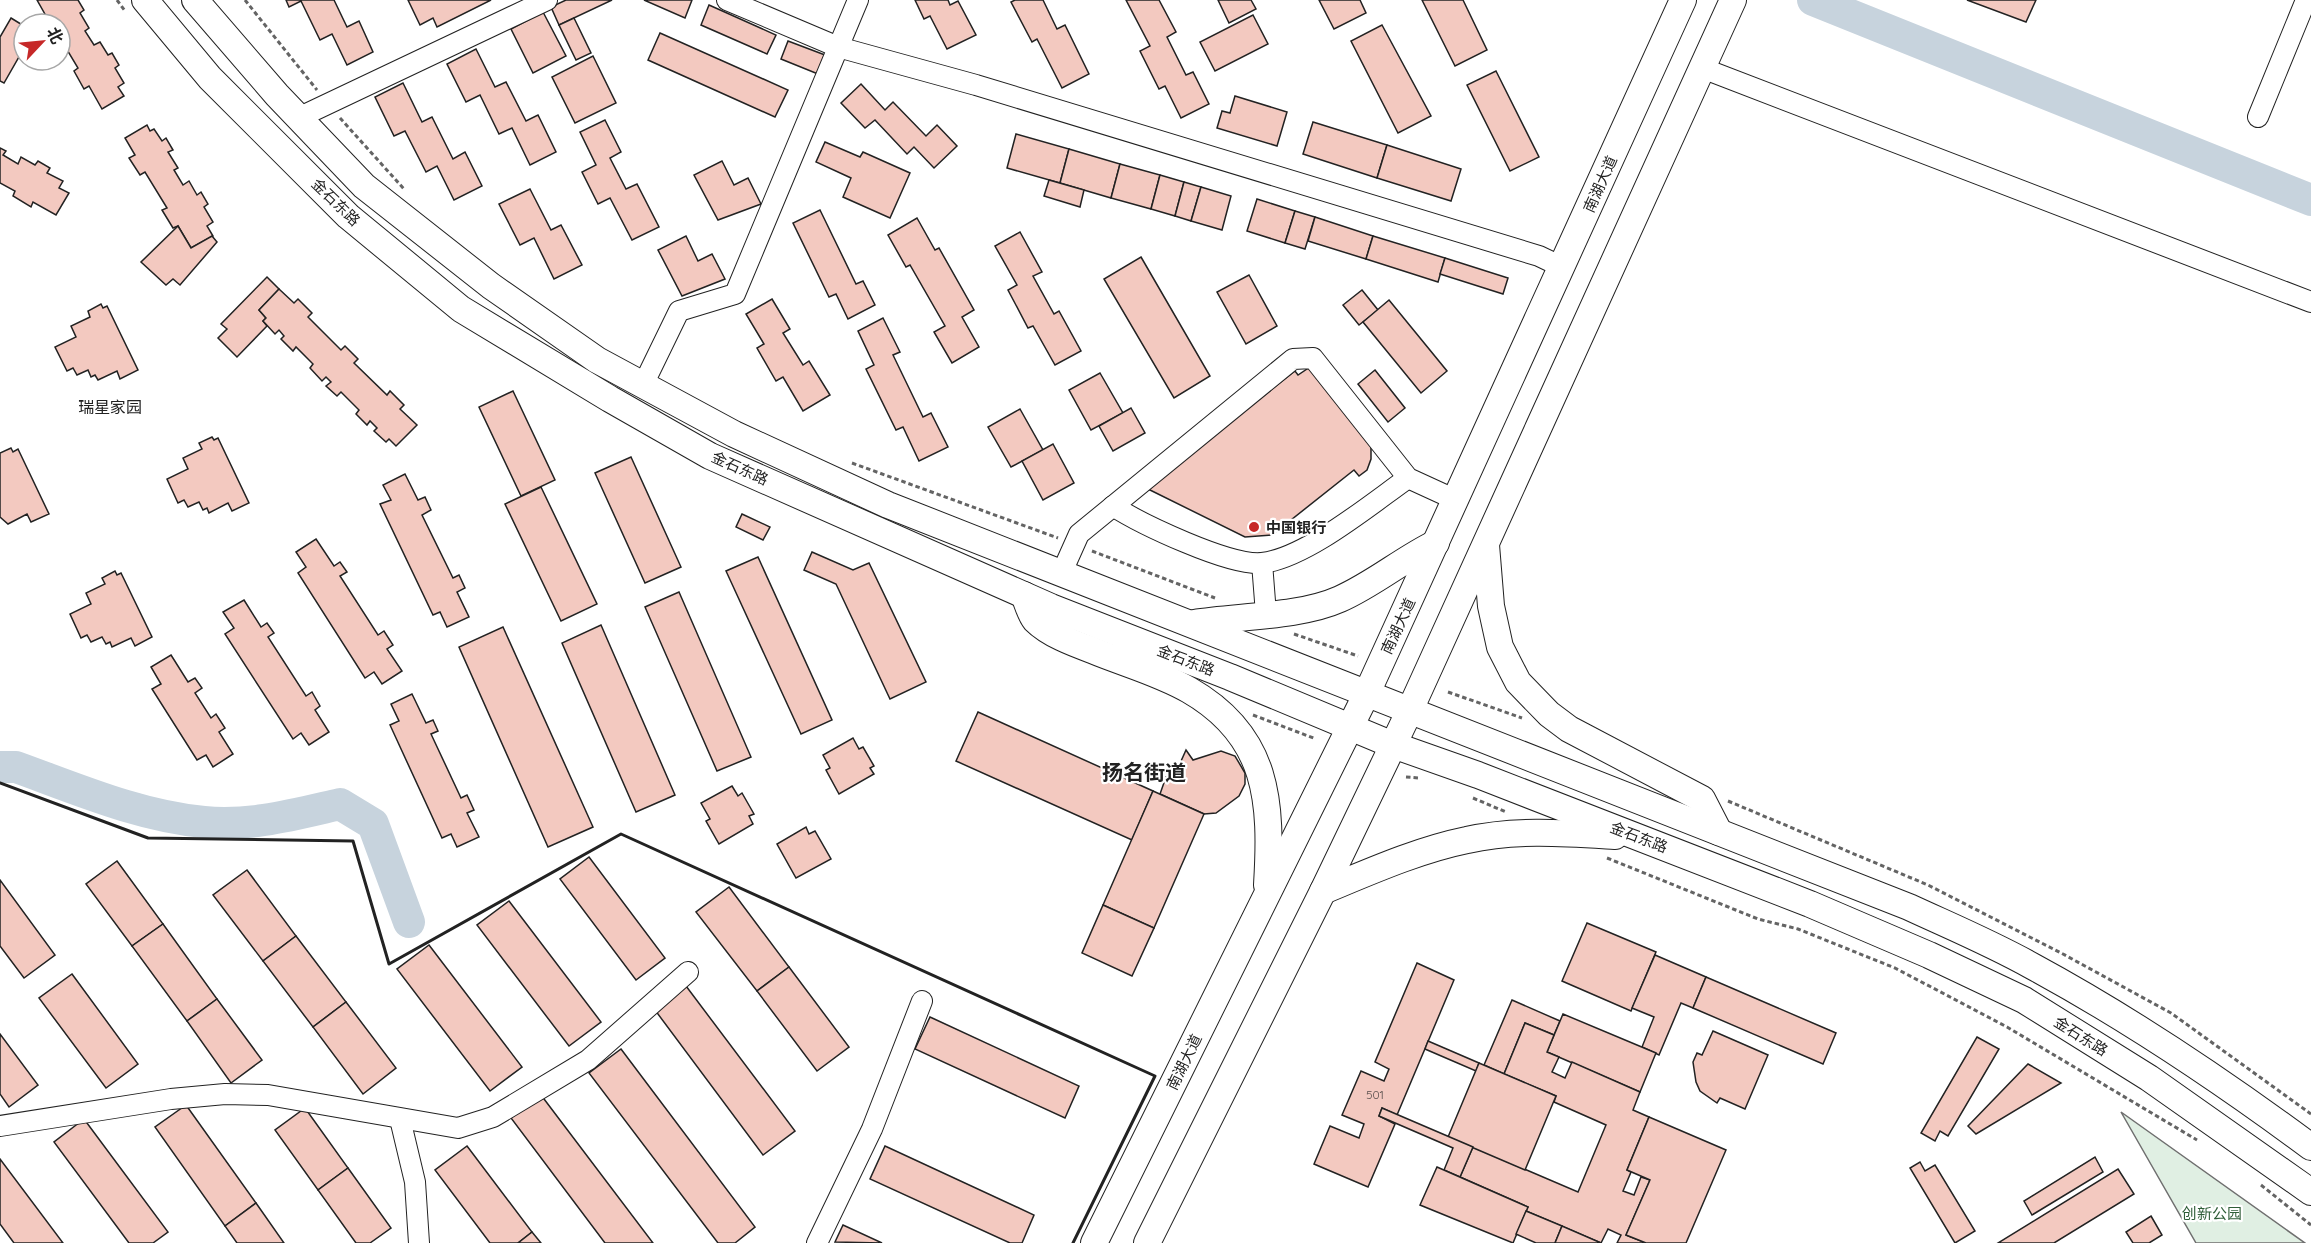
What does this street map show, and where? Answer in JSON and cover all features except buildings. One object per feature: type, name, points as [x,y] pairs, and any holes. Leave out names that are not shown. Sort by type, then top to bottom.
[{"type":"main road","name":"金石东路","points":[[145,0],[210,78],[348,216],[461,309],[610,399],[711,456],[1024,595],[1393,746],[1478,775],[1639,837],[1810,904],[1929,955],[2024,1000],[2149,1078],[2311,1192]]},
{"type":"main road","name":"金石东路","points":[[195,0],[221,33],[298,118],[364,186],[491,286],[597,360],[643,385],[734,434],[888,505],[1909,907],[2031,965],[2157,1039],[2252,1103],[2311,1147]]},
{"type":"main road","name":"南湖大道","points":[[1094,1243],[1367,693],[1683,0]]},
{"type":"main road","points":[[1147,1243],[1323,891],[1410,710],[1733,0]]},
{"type":"main road","points":[[1192,623],[1306,610],[1341,599],[1409,556],[1436,543]]},
{"type":"main road","points":[[1486,544],[1491,606],[1500,647],[1518,682],[1549,714],[1569,729],[1702,799],[1719,832]]},
{"type":"main road","points":[[1024,595],[1034,619],[1067,640],[1188,689],[1222,711],[1250,745],[1264,788],[1268,821],[1270,853],[1267,896]]},
{"type":"main road","points":[[1323,891],[1415,856],[1467,840],[1538,833],[1639,837]]},
{"type":"street","points":[[298,118],[548,0]]},
{"type":"street","points":[[727,0],[838,47],[976,85],[1470,235],[1539,256],[1562,267]]},
{"type":"street","points":[[643,385],[679,311],[735,294],[858,0]]},
{"type":"street","points":[[2258,117],[2306,0]]},
{"type":"street","points":[[1702,68],[2311,302]]},
{"type":"street","points":[[1062,572],[1079,534],[1293,359],[1313,358],[1408,478],[1456,500]]},
{"type":"street","points":[[1113,506],[1135,520],[1231,558],[1262,563],[1288,554],[1327,535],[1408,478]]},
{"type":"street","points":[[1259,615],[1262,563]]},
{"type":"street","points":[[0,1126],[171,1099],[225,1094],[268,1095],[458,1128],[494,1117],[588,1060],[688,972]]},
{"type":"street","points":[[817,1243],[872,1129],[922,1001]]},
{"type":"street","points":[[400,1119],[415,1182],[419,1243]]},
{"type":"path","points":[[245,0],[328,104],[407,191]]},
{"type":"path","points":[[850,462],[1075,544],[1259,615]]},
{"type":"path","points":[[1290,632],[1358,656]]},
{"type":"path","points":[[1406,777],[1427,779]]},
{"type":"path","points":[[1470,797],[1512,814]]},
{"type":"path","name":"金石东路","points":[[1604,856],[1758,919],[1798,929],[1895,968],[2007,1026],[2202,1144]]},
{"type":"path","points":[[2258,1183],[2311,1225]]},
{"type":"green space","name":"创新公园","points":[[2121,1112],[2305,1243],[2196,1243]]},
{"type":"waterway","points":[[1813,0],[2311,200]]},
{"type":"waterway","points":[[0,767],[16,767],[132,808],[204,822],[255,821],[340,804],[373,824],[409,922]]},
{"type":"wall","points":[[0,783],[148,838],[353,841],[389,964],[621,834],[1155,1076],[1073,1243]]},
{"type":"place","name":"中国银行","points":[[1254,527]]},
{"type":"district","name":"瑞星家园","points":[[110,407]]},
{"type":"district","name":"扬名街道","points":[[1144,772]]}]
